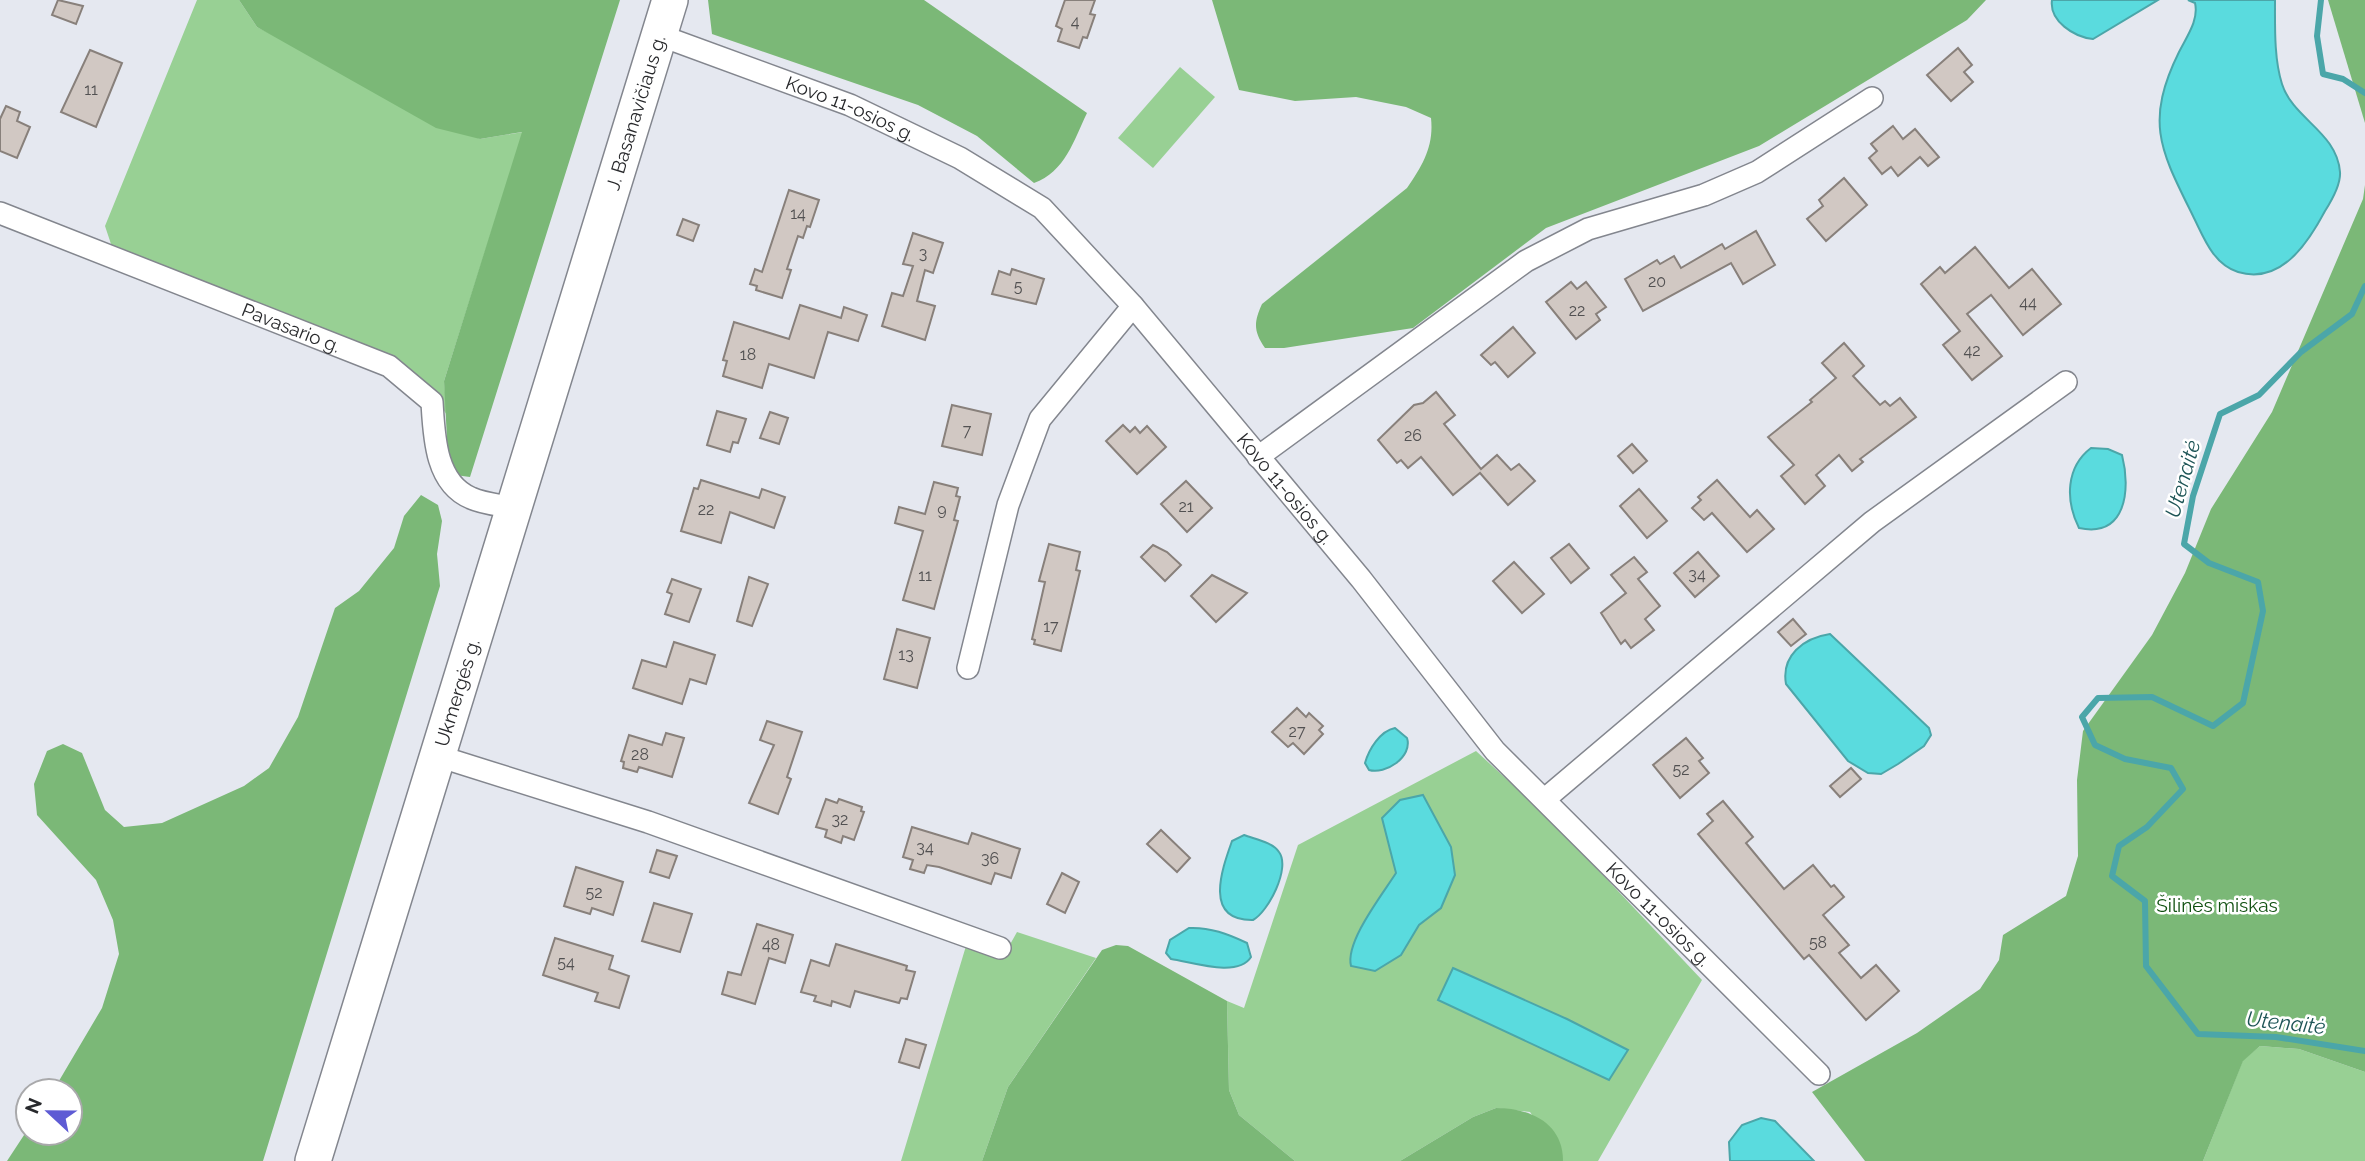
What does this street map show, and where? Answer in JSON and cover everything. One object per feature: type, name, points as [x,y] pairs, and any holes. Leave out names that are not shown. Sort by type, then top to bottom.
[{"type":"highway","name":"J. Basanavičiaus g.","points":[[601,224],[670,0]]},
{"type":"highway","name":"Ukmergės g.","points":[[313,1161],[601,224]]},
{"type":"street","name":"Kovo 11-osios g.","points":[[659,35],[849,105],[960,158],[1042,208],[1133,306],[1361,579],[1495,751],[1819,1074]]},
{"type":"street","points":[[1258,457],[1526,261],[1559,241],[1588,229],[1704,195],[1757,172],[1872,98]]},
{"type":"street","name":"Pavasario g.","points":[[0,213],[389,366],[432,402],[434,440],[446,477],[470,498],[514,508]]},
{"type":"street","points":[[968,668],[1008,505],[1040,419],[1133,306]]},
{"type":"street","points":[[1545,799],[1872,522],[2066,382]]},
{"type":"street","points":[[438,756],[648,822],[1000,948]]},
{"type":"green space","points":[[197,0],[239,0],[257,27],[480,139],[523,132],[444,381],[447,415],[422,380],[387,356],[113,250],[105,226]]},
{"type":"green space","points":[[239,0],[620,0],[470,477],[455,475],[448,459],[444,381],[522,132],[480,139],[436,128],[257,27]]},
{"type":"green space","points":[[708,0],[924,0],[1087,113],[1061,163],[1045,178],[1034,183],[977,136],[918,105],[712,34]]},
{"type":"green space","points":[[1212,0],[1986,0],[1967,20],[1759,146],[1546,228],[1413,328],[1284,348],[1265,348],[1256,326],[1262,304],[1407,188],[1426,155],[1431,138],[1431,118],[1406,107],[1356,97],[1295,101],[1239,90]]},
{"type":"green space","points":[[2328,0],[2365,0],[2365,123]]},
{"type":"green space","points":[[1180,67],[1215,97],[1153,168],[1118,138]]},
{"type":"green space","name":"Šilinės miškas","points":[[2365,185],[2365,1072],[2299,1049],[2260,1046],[2243,1061],[2203,1161],[1865,1161],[1812,1092],[1917,1033],[1980,989],[1999,960],[2003,935],[2066,896],[2078,856],[2077,780],[2083,731],[2152,635],[2185,573],[2211,509],[2272,412],[2363,199]]},
{"type":"green space","points":[[421,495],[438,505],[442,521],[437,554],[440,586],[263,1161],[7,1161],[16,1147],[84,1147],[84,1077],[61,1077],[102,1008],[119,954],[113,920],[96,880],[37,815],[34,784],[47,751],[63,744],[82,753],[105,810],[124,827],[162,823],[244,786],[269,768],[298,717],[335,608],[359,591],[394,548],[404,516]]},
{"type":"green space","points":[[1476,751],[1551,820],[1702,980],[1598,1161],[1563,1161],[1530,1112],[1496,1108],[1473,1117],[1400,1161],[1295,1161],[1239,1115],[1229,1090],[1227,1001],[1244,1008],[1298,845]]},
{"type":"green space","points":[[1017,932],[1096,958],[1008,1087],[982,1161],[901,1161],[966,946],[1003,957]]},
{"type":"green space","points":[[1116,945],[1128,946],[1227,1001],[1229,1090],[1239,1115],[1295,1161],[982,1161],[1008,1087],[1102,950]]},
{"type":"green space","points":[[2260,1046],[2299,1049],[2365,1072],[2365,1161],[2203,1161],[2243,1060]]},
{"type":"green space","points":[[1496,1108],[1521,1111],[1542,1120],[1557,1137],[1562,1148],[1563,1161],[1400,1161],[1473,1117]]},
{"type":"water","points":[[2052,0],[2158,0],[2093,39],[2064,27],[2054,15]]},
{"type":"water","points":[[2188,0],[2275,0],[2276,54],[2282,84],[2295,107],[2323,136],[2337,158],[2339,182],[2318,223],[2291,258],[2280,267],[2267,272],[2238,272],[2216,257],[2201,233],[2165,154],[2160,118],[2162,98],[2168,77],[2194,22],[2195,3]]},
{"type":"water","points":[[2091,448],[2108,449],[2122,455],[2126,483],[2122,508],[2116,519],[2107,526],[2095,529],[2079,528],[2070,495],[2070,485],[2077,465]]},
{"type":"water","points":[[1830,634],[1929,728],[1931,735],[1924,746],[1881,774],[1868,773],[1848,761],[1786,684],[1787,665],[1796,650],[1811,640]]},
{"type":"water","points":[[1395,728],[1407,738],[1406,752],[1390,767],[1369,770],[1365,763],[1372,747],[1380,737]]},
{"type":"water","points":[[1423,795],[1451,847],[1455,875],[1441,908],[1419,925],[1401,955],[1375,971],[1351,966],[1351,956],[1359,932],[1396,873],[1382,818],[1400,800]]},
{"type":"water","points":[[1244,835],[1272,846],[1282,859],[1276,889],[1265,908],[1253,920],[1237,918],[1227,912],[1220,891],[1224,865],[1232,841]]},
{"type":"water","points":[[1189,928],[1219,932],[1247,943],[1251,957],[1236,967],[1226,968],[1171,959],[1166,953],[1170,940]]},
{"type":"water","points":[[1453,968],[1567,1019],[1628,1050],[1609,1080],[1438,1000]]},
{"type":"water","points":[[1761,1118],[1775,1121],[1814,1161],[1730,1161],[1729,1142],[1742,1125]]},
{"type":"building","points":[[58,0],[83,6],[76,24],[52,15]]},
{"type":"building","points":[[1065,0],[1095,0],[1090,14],[1095,15],[1087,38],[1083,37],[1079,48],[1058,41],[1062,29],[1056,26]]},
{"type":"building","points":[[1958,48],[1972,65],[1964,72],[1973,82],[1951,101],[1927,75]]},
{"type":"building","points":[[90,50],[122,63],[96,127],[61,112]]},
{"type":"building","points":[[6,106],[20,112],[17,121],[30,127],[17,158],[0,151],[0,119]]},
{"type":"building","points":[[1893,126],[1903,139],[1915,129],[1939,157],[1928,166],[1920,157],[1898,176],[1891,167],[1882,174],[1869,158],[1877,151],[1871,144]]},
{"type":"building","points":[[1844,178],[1867,205],[1826,241],[1807,219],[1823,206],[1819,200]]},
{"type":"building","points":[[789,190],[819,200],[810,227],[807,226],[803,238],[798,236],[787,269],[791,270],[782,298],[756,290],[757,286],[750,284],[755,269],[762,272]]},
{"type":"building","points":[[683,219],[699,225],[693,241],[677,235]]},
{"type":"building","points":[[1756,231],[1775,265],[1743,284],[1731,263],[1643,311],[1625,279],[1657,260],[1660,264],[1674,256],[1681,268],[1722,244],[1725,249]]},
{"type":"building","points":[[913,233],[943,243],[933,273],[925,270],[917,301],[935,306],[925,340],[882,326],[892,293],[903,296],[913,266],[903,264]]},
{"type":"building","points":[[1975,247],[2009,288],[2032,269],[2061,304],[2023,335],[1991,295],[1967,314],[2002,356],[1972,380],[1943,345],[1960,331],[1921,284],[1940,267],[1945,273]]},
{"type":"building","points":[[1012,269],[1044,279],[1036,304],[992,294],[999,271],[1010,275]]},
{"type":"building","points":[[1571,282],[1577,289],[1586,282],[1606,307],[1596,314],[1600,320],[1576,339],[1546,302]]},
{"type":"building","points":[[800,305],[841,318],[844,307],[867,315],[858,341],[828,332],[814,378],[769,364],[762,388],[723,376],[727,361],[723,360],[734,322],[789,339]]},
{"type":"building","points":[[1513,327],[1535,353],[1508,377],[1495,362],[1491,365],[1481,355]]},
{"type":"building","points":[[1844,343],[1864,366],[1853,376],[1880,405],[1885,401],[1890,406],[1900,398],[1916,417],[1860,459],[1863,462],[1852,471],[1839,455],[1816,475],[1825,486],[1805,504],[1781,476],[1794,465],[1768,437],[1812,402],[1810,400],[1836,378],[1822,363]]},
{"type":"building","points":[[1436,392],[1455,415],[1444,424],[1481,469],[1497,455],[1511,470],[1519,464],[1535,481],[1508,505],[1480,473],[1453,495],[1421,457],[1408,468],[1401,460],[1397,463],[1378,440],[1414,405],[1423,403]]},
{"type":"building","points":[[952,405],[991,414],[982,455],[942,446]]},
{"type":"building","points":[[717,411],[746,419],[738,443],[733,442],[730,452],[707,445]]},
{"type":"building","points":[[770,412],[788,418],[779,444],[760,438]]},
{"type":"building","points":[[1123,425],[1130,432],[1135,427],[1140,433],[1147,426],[1166,447],[1137,474],[1106,441]]},
{"type":"building","points":[[1632,444],[1647,461],[1633,473],[1618,456]]},
{"type":"building","points":[[701,480],[759,498],[762,489],[785,497],[774,528],[730,512],[721,543],[681,531],[694,488],[698,489]]},
{"type":"building","points":[[1717,480],[1750,517],[1757,510],[1774,529],[1747,552],[1712,513],[1704,520],[1692,508],[1701,500],[1698,497]]},
{"type":"building","points":[[1186,481],[1212,508],[1187,532],[1161,504]]},
{"type":"building","points":[[934,482],[958,488],[956,496],[960,497],[954,520],[958,521],[934,609],[903,600],[923,531],[895,523],[899,507],[925,514]]},
{"type":"building","points":[[1639,489],[1667,521],[1647,538],[1620,506]]},
{"type":"building","points":[[1049,544],[1080,552],[1076,570],[1080,571],[1061,651],[1034,644],[1035,640],[1032,639],[1045,582],[1039,581]]},
{"type":"building","points":[[1569,544],[1589,568],[1571,583],[1551,558]]},
{"type":"building","points":[[1153,545],[1167,552],[1181,565],[1165,581],[1141,557]]},
{"type":"building","points":[[1698,552],[1719,576],[1695,597],[1674,573]]},
{"type":"building","points":[[1634,557],[1647,572],[1638,579],[1660,606],[1645,619],[1654,630],[1631,648],[1625,640],[1621,644],[1601,613],[1626,593],[1611,575]]},
{"type":"building","points":[[1514,562],[1544,594],[1522,613],[1493,581]]},
{"type":"building","points":[[1212,575],[1247,593],[1216,622],[1191,596]]},
{"type":"building","points":[[749,577],[768,584],[752,626],[737,621]]},
{"type":"building","points":[[672,579],[701,589],[689,622],[665,614],[672,594],[667,592]]},
{"type":"building","points":[[1793,619],[1806,634],[1791,646],[1778,632]]},
{"type":"building","points":[[897,629],[930,638],[917,688],[884,679]]},
{"type":"building","points":[[674,642],[715,655],[706,684],[690,679],[682,704],[633,688],[642,660],[666,667]]},
{"type":"building","points":[[1297,708],[1306,717],[1309,713],[1323,726],[1319,730],[1323,734],[1304,754],[1293,743],[1288,747],[1272,732]]},
{"type":"building","points":[[767,721],[802,732],[787,777],[791,779],[778,814],[749,803],[774,745],[760,740]]},
{"type":"building","points":[[666,733],[684,738],[672,777],[639,767],[637,772],[623,768],[624,762],[621,761],[629,735],[662,745]]},
{"type":"building","points":[[1686,738],[1703,758],[1699,761],[1709,773],[1680,798],[1653,765]]},
{"type":"building","points":[[1851,768],[1861,779],[1840,797],[1830,786]]},
{"type":"building","points":[[826,799],[837,803],[839,799],[862,807],[861,811],[864,812],[854,840],[843,836],[841,843],[825,837],[827,830],[816,827]]},
{"type":"building","points":[[1723,801],[1753,837],[1746,843],[1784,889],[1813,865],[1831,887],[1834,885],[1844,897],[1823,915],[1849,945],[1839,953],[1861,978],[1876,965],[1899,991],[1866,1020],[1809,955],[1804,959],[1698,834],[1713,821],[1707,814]]},
{"type":"building","points":[[912,827],[968,844],[972,833],[1020,849],[1011,878],[995,873],[991,884],[939,867],[927,865],[924,873],[910,869],[913,860],[903,857]]},
{"type":"building","points":[[1161,830],[1190,858],[1177,872],[1147,844]]},
{"type":"building","points":[[657,850],[677,856],[669,878],[650,872]]},
{"type":"building","points":[[576,867],[623,882],[613,915],[592,908],[590,914],[564,906]]},
{"type":"building","points":[[1062,873],[1079,882],[1065,913],[1047,904]]},
{"type":"building","points":[[654,903],[692,914],[680,952],[642,941]]},
{"type":"building","points":[[757,924],[793,935],[785,963],[769,958],[755,1004],[722,994],[728,972],[741,975]]},
{"type":"building","points":[[555,938],[613,956],[609,969],[629,976],[619,1008],[595,1001],[598,993],[543,975]]},
{"type":"building","points":[[836,944],[907,966],[906,970],[915,972],[907,999],[901,998],[899,1003],[855,991],[850,1007],[832,1001],[831,1006],[814,1001],[816,996],[801,992],[811,960],[829,966]]},
{"type":"building","points":[[906,1039],[926,1045],[919,1068],[899,1062]]},
{"type":"waterway","name":"Utenaitė","points":[[2321,0],[2317,36],[2323,74],[2343,79],[2365,93]]},
{"type":"waterway","name":"Utenaitė","points":[[2365,286],[2352,314],[2301,352],[2259,395],[2220,414],[2193,496],[2184,544],[2209,563],[2258,582],[2263,611],[2243,703],[2213,726],[2152,697],[2098,698],[2082,717],[2095,745],[2125,759],[2171,768],[2183,789],[2147,827],[2119,846],[2112,876],[2145,901],[2146,966],[2198,1034],[2276,1037],[2365,1051]]}]
